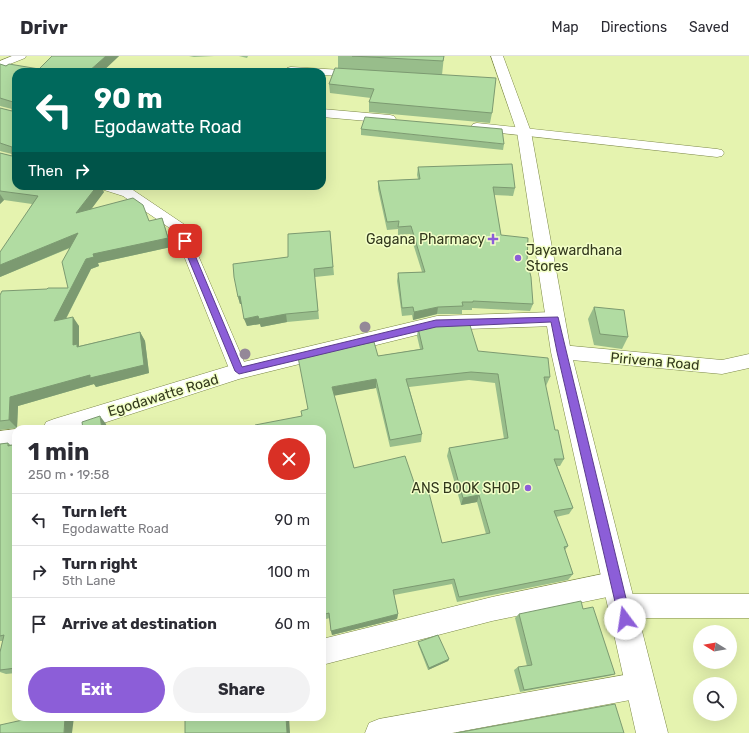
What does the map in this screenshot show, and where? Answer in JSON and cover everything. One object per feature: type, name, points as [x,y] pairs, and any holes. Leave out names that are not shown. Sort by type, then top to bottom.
[{"type":"main road","points":[[497,56],[499,83],[524,132],[561,352],[652,733]]},
{"type":"main road","name":"Egodawatte Road","points":[[67,425],[239,371],[436,324],[555,319]]},
{"type":"main road","points":[[0,441],[12,440]]},
{"type":"street","points":[[0,65],[21,56]]},
{"type":"street","points":[[326,72],[368,75]]},
{"type":"street","points":[[326,113],[400,120]]},
{"type":"street","points":[[462,126],[717,153]]},
{"type":"street","points":[[130,190],[180,228],[239,371]]},
{"type":"street","name":"Pirivena Road","points":[[561,352],[722,367],[749,361]]},
{"type":"street","points":[[326,651],[492,609],[619,595],[749,606]]},
{"type":"street","points":[[380,733],[641,685]]},
{"type":"building","points":[[52,56],[106,56],[92,68],[40,68]]},
{"type":"building","points":[[352,56],[444,56],[443,61]]},
{"type":"building","points":[[0,64],[6,66],[9,64],[33,68],[12,68],[12,102],[0,98]]},
{"type":"building","points":[[335,68],[496,78],[492,113],[369,102],[374,89],[329,84]]},
{"type":"building","points":[[0,108],[12,111],[12,147],[0,143]]},
{"type":"building","points":[[365,117],[502,129],[504,144],[361,129]]},
{"type":"building","points":[[0,153],[12,156],[12,190],[94,190],[76,213],[133,198],[143,205],[149,221],[162,218],[168,238],[93,254],[94,257],[86,259],[54,321],[73,317],[73,345],[77,344],[77,347],[140,332],[144,365],[90,378],[90,375],[10,397],[9,420],[0,421],[0,295],[2,291],[68,288],[62,262],[78,233],[0,265],[0,252],[38,196],[0,191]]},
{"type":"building","points":[[512,164],[515,188],[493,187],[501,235],[528,238],[527,261],[531,277],[533,304],[473,301],[462,302],[463,306],[438,307],[414,312],[413,307],[402,308],[398,273],[425,272],[411,226],[398,227],[399,221],[387,222],[378,181],[420,179],[418,167]]},
{"type":"building","points":[[330,231],[333,267],[314,269],[318,311],[286,314],[259,319],[258,316],[244,319],[240,296],[238,297],[234,277],[233,264],[288,257],[288,234]]},
{"type":"building","points":[[594,307],[624,310],[628,337],[600,334]]},
{"type":"building","points":[[469,322],[478,351],[548,358],[550,377],[544,377],[555,430],[558,430],[564,459],[554,459],[573,508],[554,511],[568,546],[564,547],[573,574],[459,597],[454,579],[393,590],[398,614],[331,631],[329,613],[326,614],[326,425],[255,425],[302,416],[301,411],[308,409],[298,357],[374,342],[378,356],[423,349],[418,328],[438,323]],"holes":[[[471,372],[498,374],[508,438],[449,448],[463,498],[479,495],[490,533],[442,543],[428,489],[417,491],[405,456],[354,468],[332,387],[376,379],[390,440],[422,434],[406,379]]]},
{"type":"building","points":[[100,416],[101,425],[82,425],[82,422]]},
{"type":"building","points":[[8,443],[8,446],[12,445],[12,668],[0,670],[0,652],[4,635],[0,636],[0,444]]},
{"type":"building","points":[[581,601],[583,609],[593,607],[615,674],[524,690],[518,667],[532,665],[519,614]]},
{"type":"building","points":[[438,635],[449,659],[429,668],[418,642]]},
{"type":"building","points":[[615,704],[624,733],[456,733]]},
{"type":"building","points":[[18,721],[65,721],[64,733],[0,733],[0,725]]},
{"type":"building","points":[[185,721],[286,721],[287,733],[185,733]]},
{"type":"place","name":"Gagana Pharmacy","points":[[493,239]]},
{"type":"place","name":"Jayawardhana Stores","points":[[518,258]]},
{"type":"place","name":"ANS BOOK SHOP","points":[[528,488]]},
{"type":"route","points":[[185,241],[239,371],[436,324],[555,319],[561,352],[625,619]]}]
